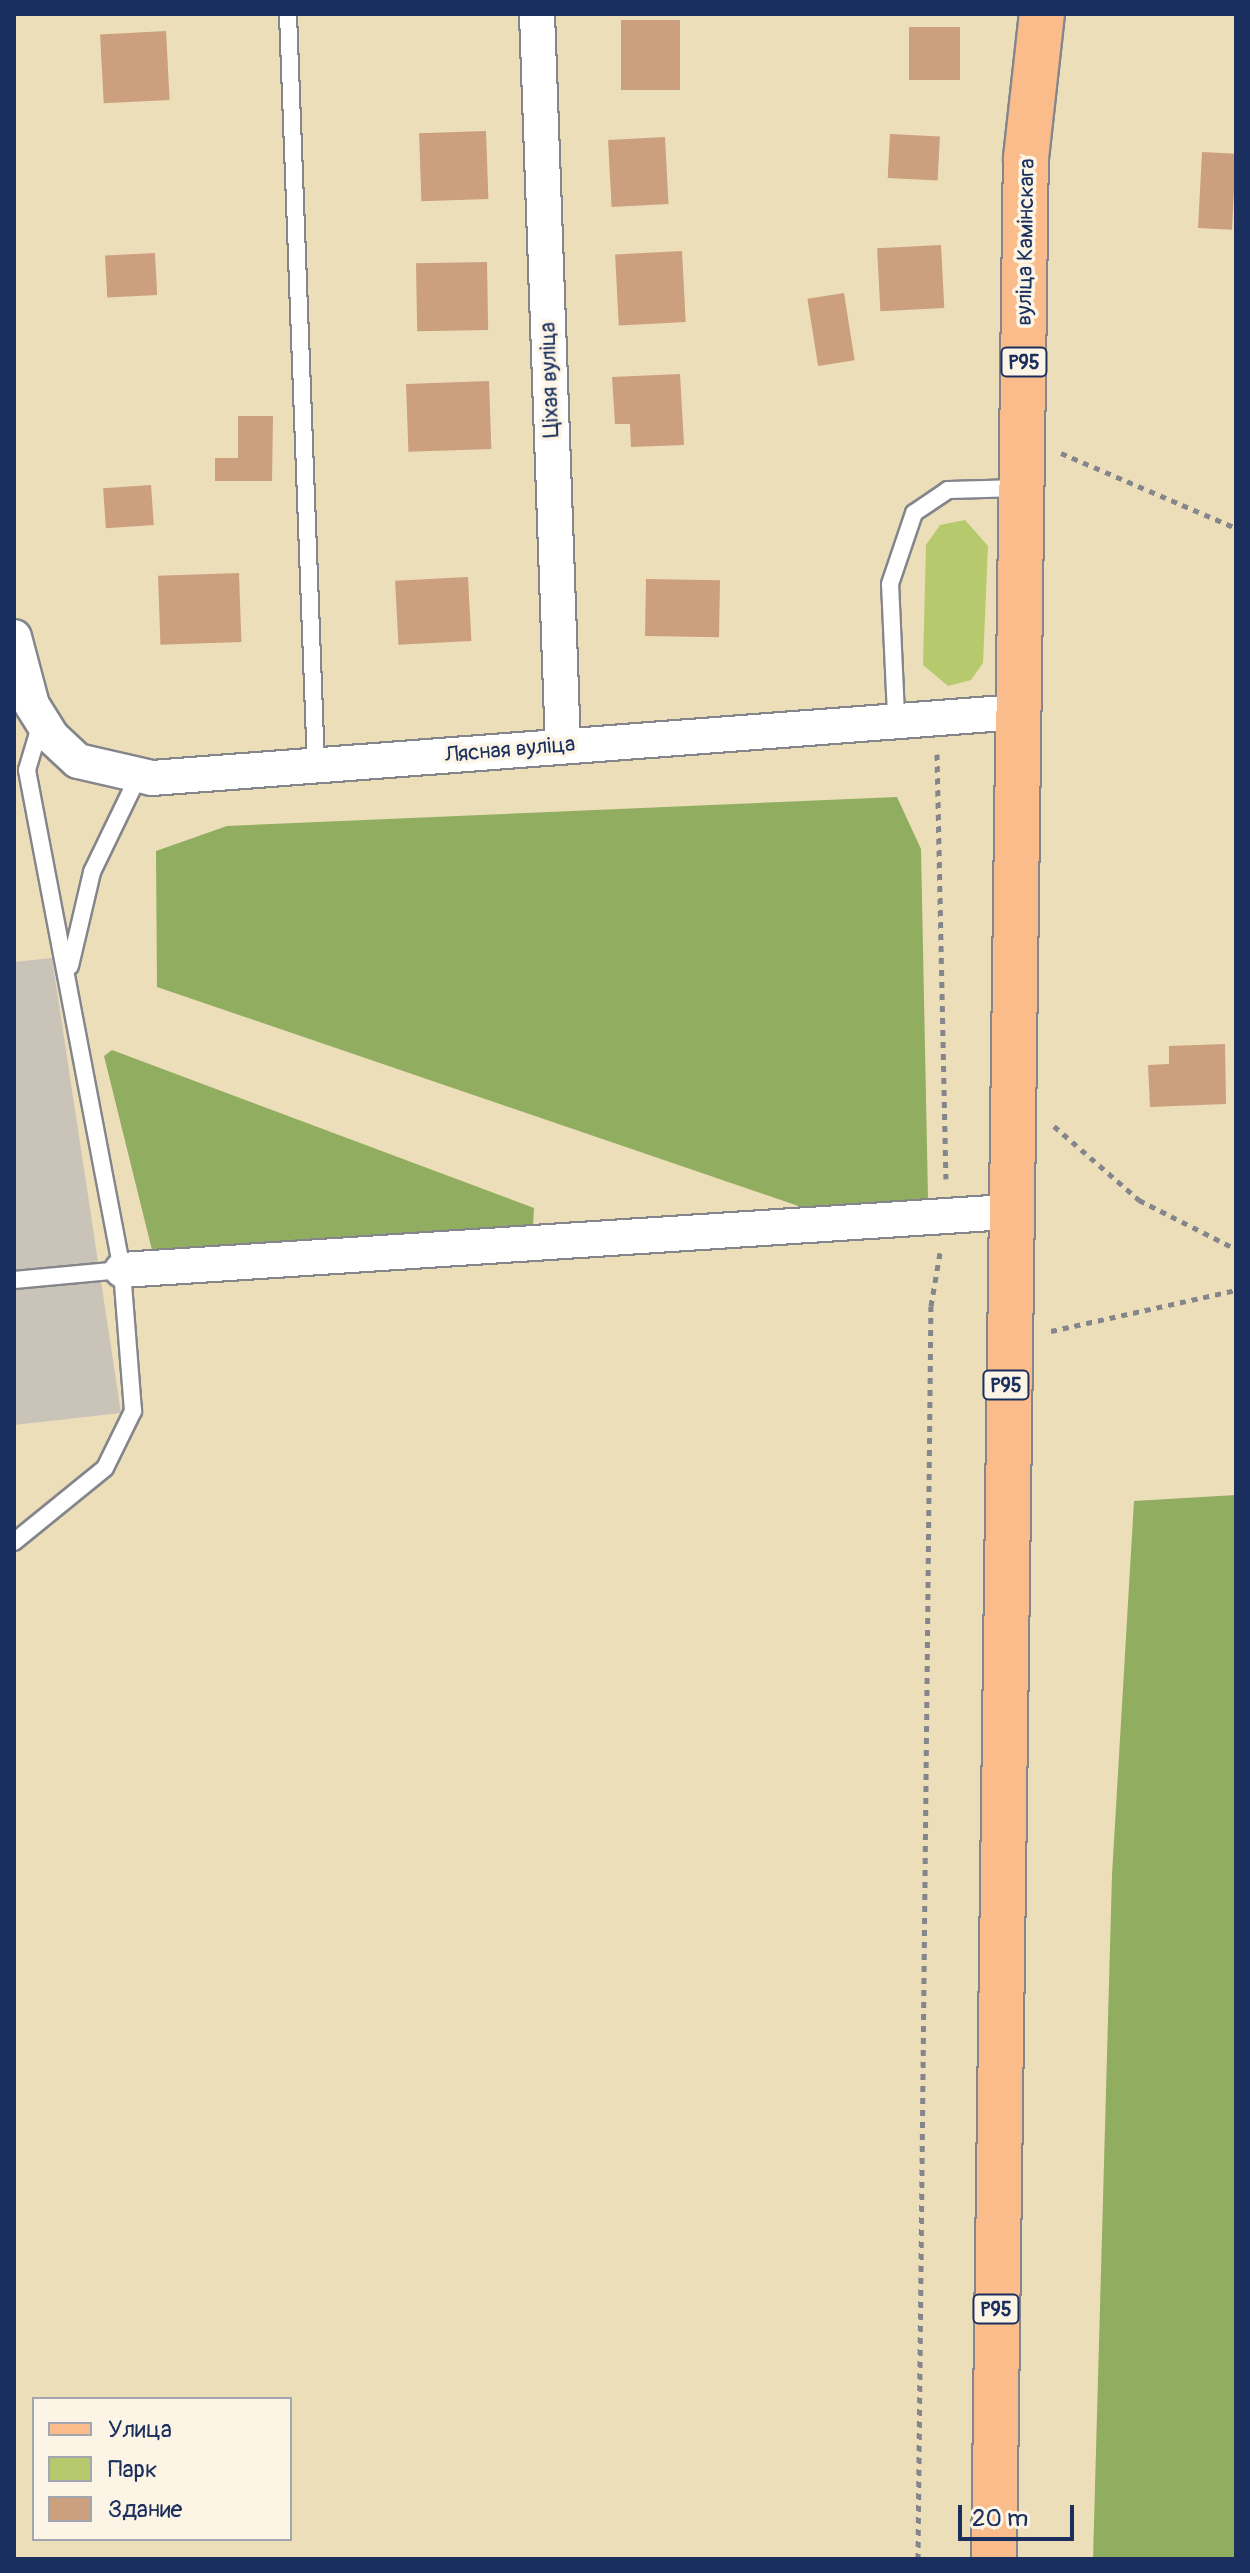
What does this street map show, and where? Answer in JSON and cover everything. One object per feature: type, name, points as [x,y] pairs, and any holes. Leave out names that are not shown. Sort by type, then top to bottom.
[{"type":"main road","name":"вуліца Камінскага","points":[[1017,712],[1026,158],[1042,14]]},
{"type":"main road","name":"Р95","points":[[994,2559],[1008,1212],[1017,712]]},
{"type":"street","name":"Ціхая вуліца","points":[[537,14],[563,746]]},
{"type":"street","points":[[14,637],[37,713]]},
{"type":"street","name":"Лясная вуліца","points":[[37,713],[78,761],[138,777],[563,746],[896,715],[1017,712]]},
{"type":"street","points":[[122,1270],[1008,1212]]},
{"type":"lane","points":[[288,14],[316,766]]},
{"type":"lane","points":[[896,715],[890,584],[914,513],[948,490],[1022,488]]},
{"type":"lane","points":[[14,1542],[105,1468],[124,1441],[133,1411],[122,1270],[27,770],[37,713]]},
{"type":"lane","points":[[68,980],[92,872],[138,777]]},
{"type":"lane","points":[[14,1280],[122,1270]]},
{"type":"path","points":[[1023,437],[1236,528]]},
{"type":"path","points":[[918,2559],[931,1306],[947,1216],[936,714]]},
{"type":"path","points":[[1012,1087],[1139,1200],[1236,1249]]},
{"type":"path","points":[[1007,1341],[1236,1290]]},
{"type":"shaded area","points":[[52,958],[121,1413],[14,1425],[14,962]]},
{"type":"green space","points":[[965,520],[988,546],[983,663],[971,680],[948,686],[923,665],[926,545],[940,525]]},
{"type":"green space","points":[[897,797],[921,849],[928,1198],[813,1211],[157,987],[156,851],[227,826]]},
{"type":"green space","points":[[112,1050],[534,1208],[533,1225],[168,1255],[152,1250],[104,1056]]},
{"type":"green space","points":[[1236,1495],[1236,2559],[1093,2559],[1112,1875],[1134,1501]]},
{"type":"building","points":[[621,20],[680,20],[680,90],[621,90]]},
{"type":"building","points":[[909,27],[960,27],[960,80],[909,80]]},
{"type":"building","points":[[166,31],[170,100],[104,103],[100,34]]},
{"type":"building","points":[[486,131],[488,199],[421,201],[419,133]]},
{"type":"building","points":[[890,134],[940,137],[938,181],[888,178]]},
{"type":"building","points":[[665,137],[669,204],[612,207],[608,140]]},
{"type":"building","points":[[1202,152],[1236,154],[1232,230],[1198,228]]},
{"type":"building","points":[[941,245],[944,308],[880,311],[877,248]]},
{"type":"building","points":[[682,251],[686,322],[619,325],[615,255]]},
{"type":"building","points":[[155,253],[157,295],[107,298],[105,256]]},
{"type":"building","points":[[487,262],[488,330],[417,331],[416,263]]},
{"type":"building","points":[[844,293],[855,360],[818,366],[807,299]]},
{"type":"building","points":[[680,374],[684,445],[631,447],[630,424],[615,424],[612,377]]},
{"type":"building","points":[[489,381],[491,449],[408,452],[406,384]]},
{"type":"building","points":[[238,416],[273,416],[272,481],[215,481],[215,458],[238,458]]},
{"type":"building","points":[[151,485],[154,525],[106,528],[103,488]]},
{"type":"building","points":[[239,573],[241,642],[160,645],[158,576]]},
{"type":"building","points":[[468,577],[471,641],[398,645],[395,581]]},
{"type":"building","points":[[646,579],[720,580],[719,637],[645,636]]},
{"type":"building","points":[[1225,1044],[1226,1104],[1150,1107],[1148,1065],[1169,1064],[1169,1046]]}]
